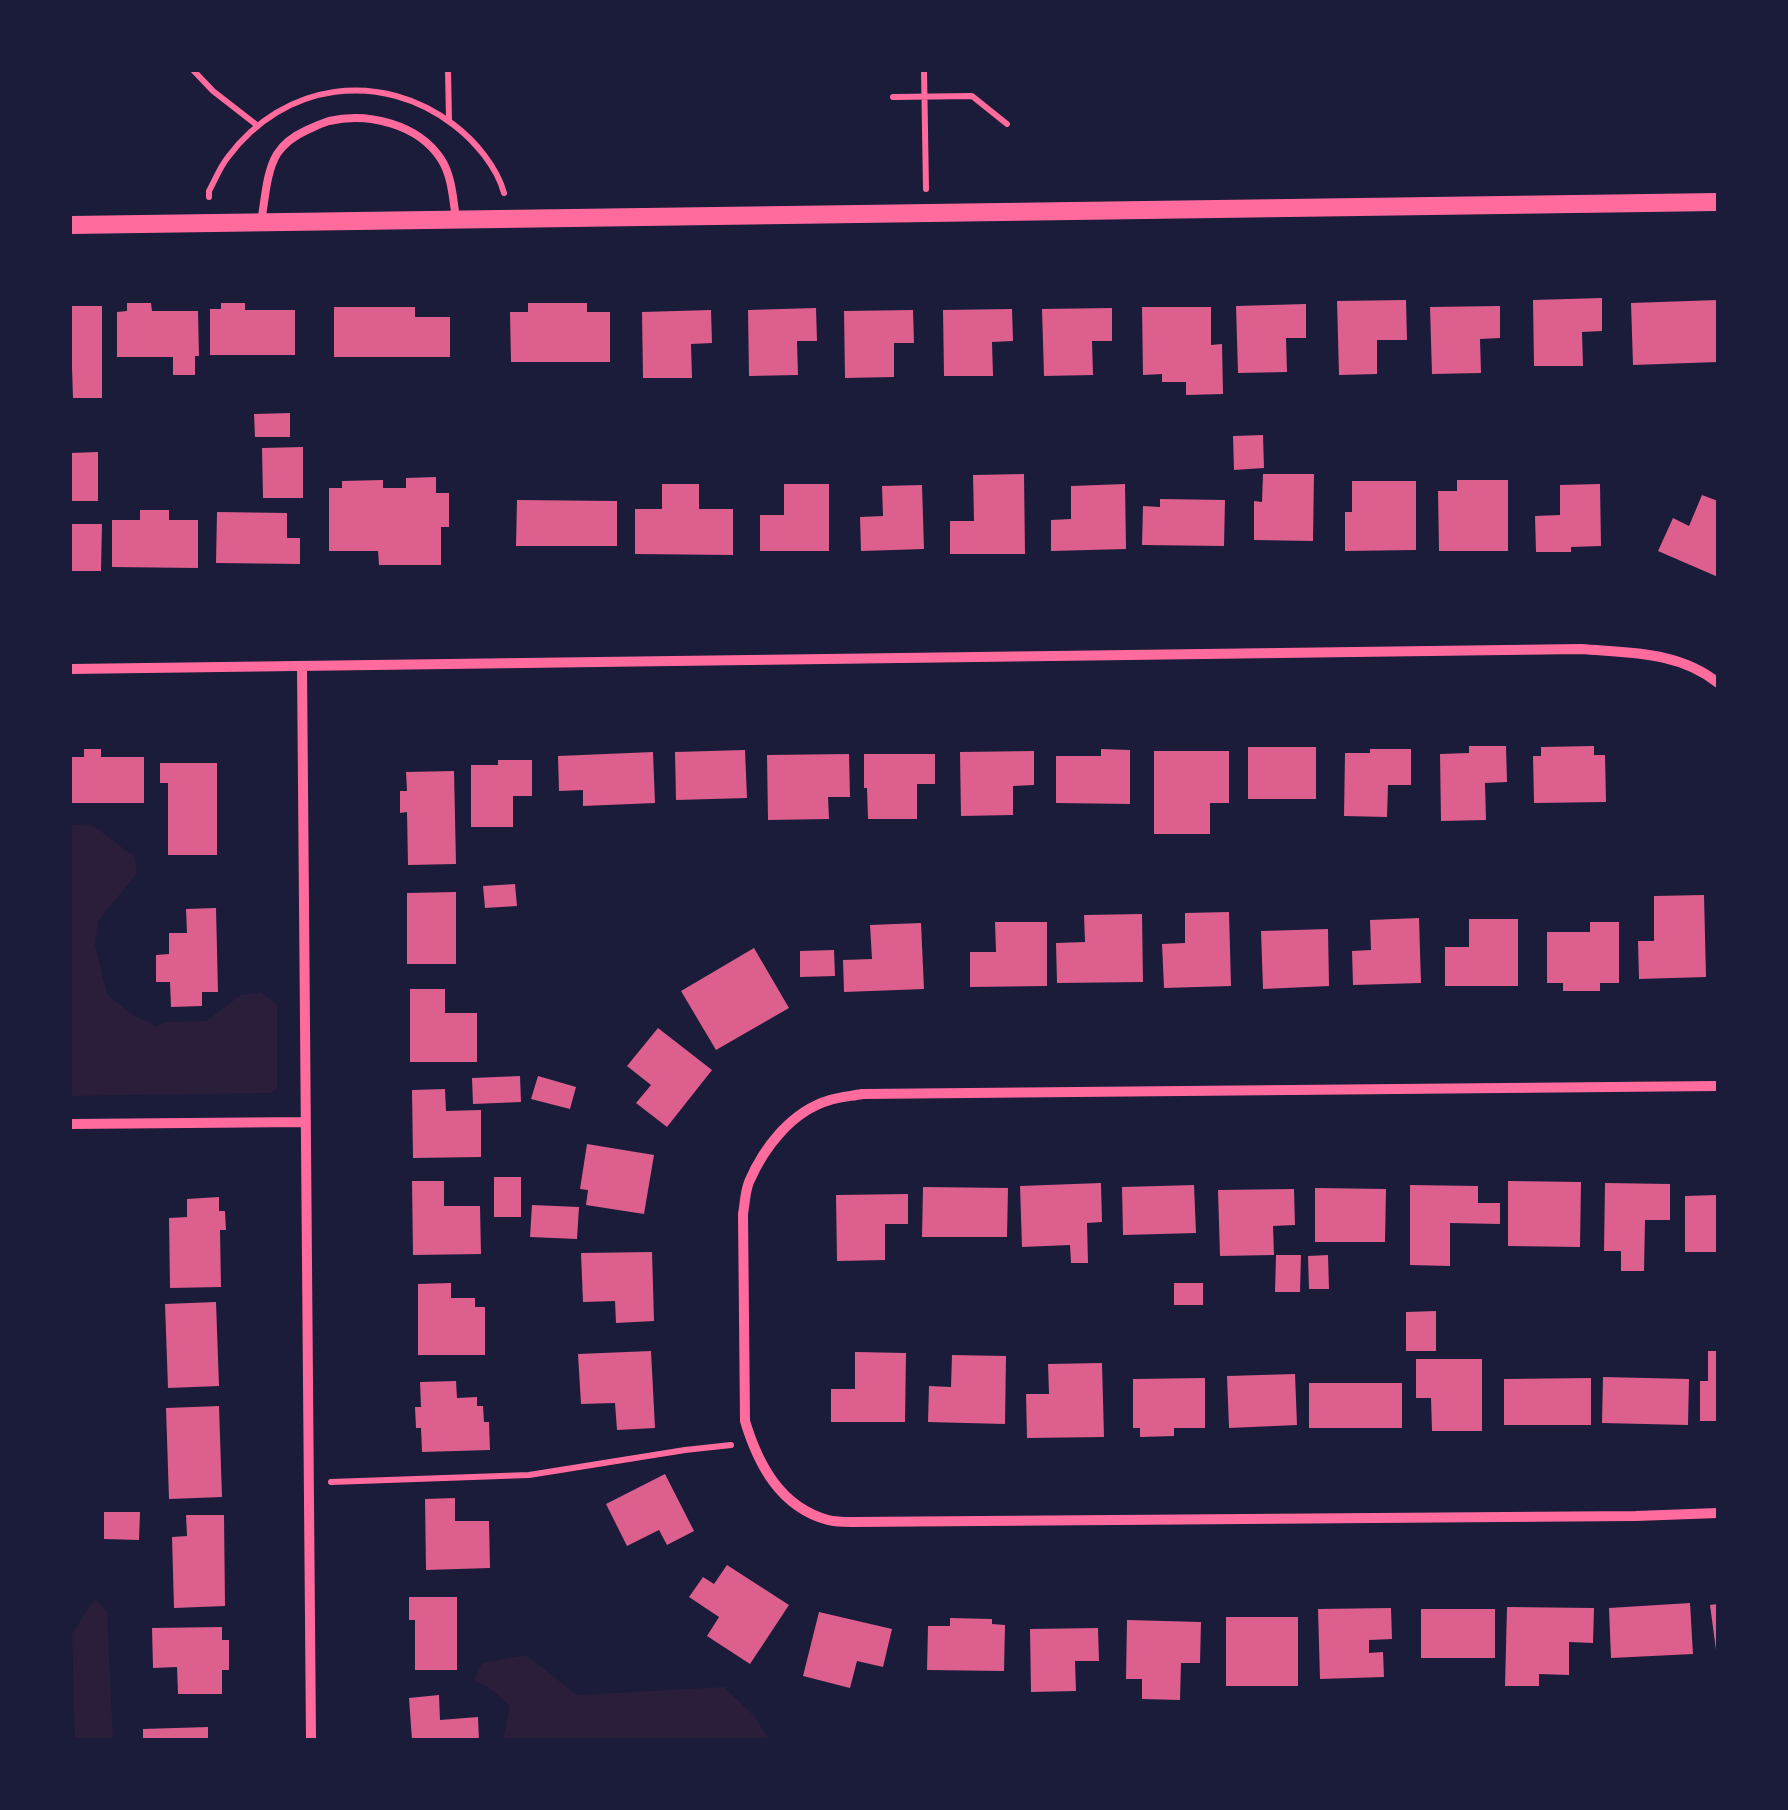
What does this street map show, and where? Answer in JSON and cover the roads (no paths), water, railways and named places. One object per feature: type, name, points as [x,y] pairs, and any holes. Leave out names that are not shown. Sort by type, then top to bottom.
[{"type":"street","points":[[70,225],[1718,202]]},
{"type":"street","points":[[70,669],[1580,649],[1662,656],[1704,672],[1718,683]]},
{"type":"street","points":[[302,666],[311,1740]]},
{"type":"street","points":[[1718,1086],[862,1094],[830,1100],[806,1110],[781,1131],[748,1186],[743,1214],[743,1394],[751,1443],[766,1475],[786,1496],[828,1520],[1718,1512]]},
{"type":"street","points":[[70,1124],[306,1122]]},
{"type":"lane","points":[[260,222],[277,154],[295,136],[329,121],[366,118],[400,126],[425,140],[446,170],[456,220]]}]
